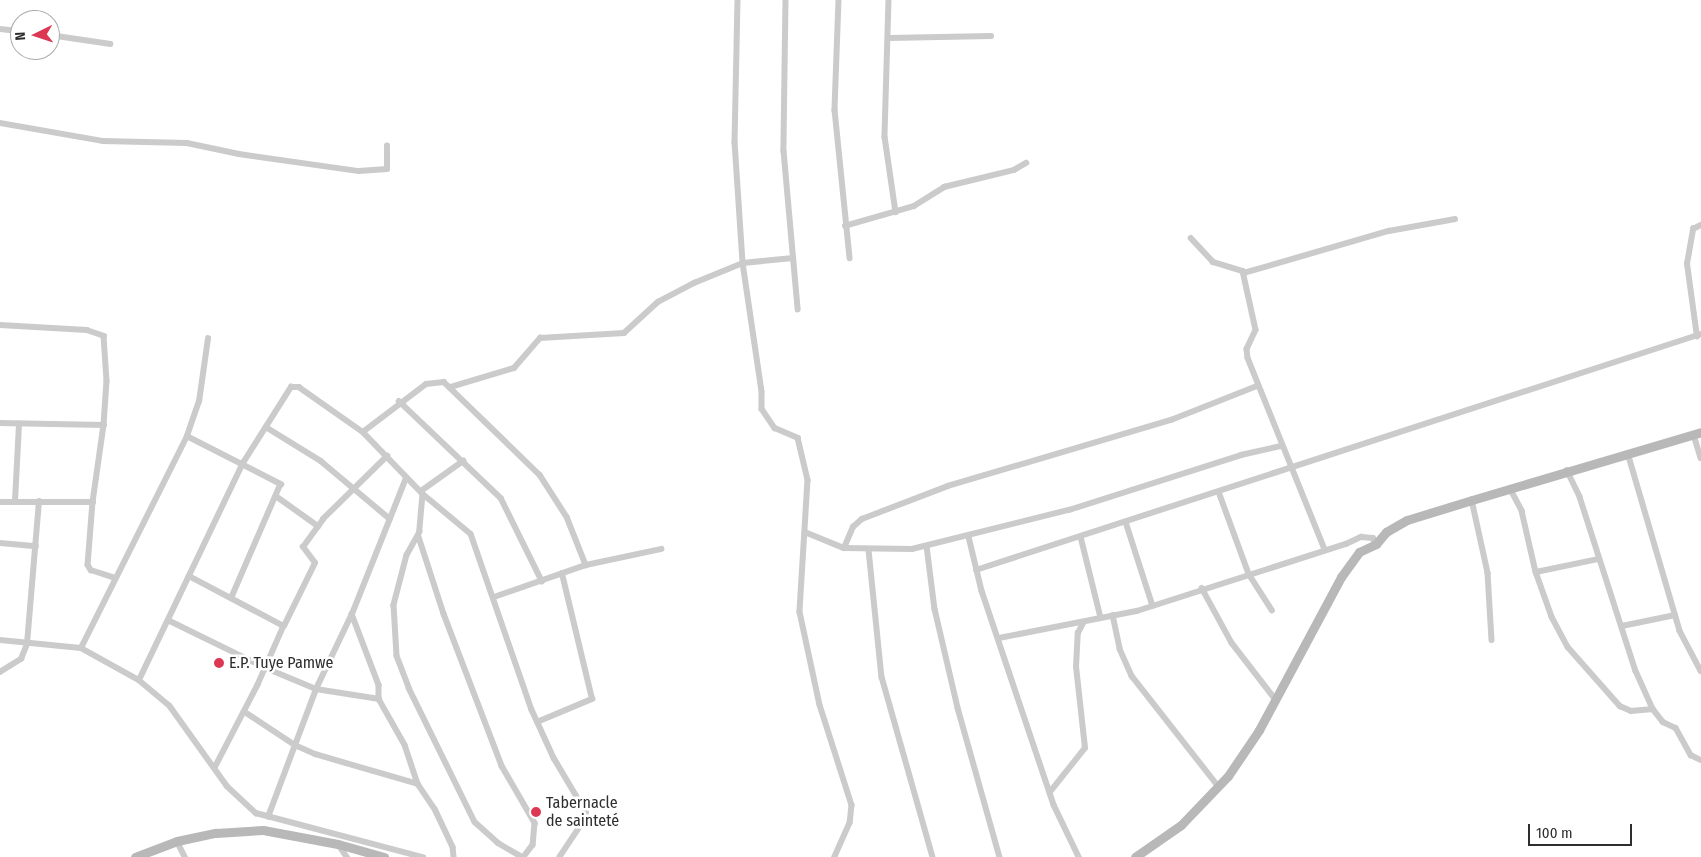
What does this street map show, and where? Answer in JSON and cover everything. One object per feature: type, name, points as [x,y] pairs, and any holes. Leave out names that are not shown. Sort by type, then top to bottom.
[{"type":"main road","points":[[1135,857],[1181,825],[1219,787],[1246,751],[1276,700],[1341,578],[1359,552],[1376,544],[1386,532],[1407,520],[1567,470],[1697,434]]},
{"type":"main road","points":[[134,857],[177,841],[216,833],[263,830],[338,844],[384,857]]},
{"type":"street","points":[[738,0],[735,142],[743,262],[762,392],[762,410],[775,428],[798,438],[810,493],[805,532],[800,612],[820,705],[852,805],[850,823],[835,857]]},
{"type":"street","points":[[786,0],[784,151],[798,310]]},
{"type":"street","points":[[839,0],[835,110],[850,258]]},
{"type":"street","points":[[889,0],[885,137],[896,212]]},
{"type":"street","points":[[60,36],[110,44]]},
{"type":"street","points":[[889,38],[991,36]]},
{"type":"street","points":[[0,123],[104,141],[187,143],[228,152],[359,172],[387,169],[387,146]]},
{"type":"street","points":[[846,226],[920,203],[944,187],[1014,170],[1026,163]]},
{"type":"street","points":[[1244,274],[1390,231],[1455,219]]},
{"type":"street","points":[[976,570],[1219,492],[1592,367],[1699,336],[1687,264],[1693,229],[1701,225]]},
{"type":"street","points":[[1191,238],[1213,262],[1239,268],[1244,274],[1256,330],[1247,353],[1258,386],[1325,550]]},
{"type":"street","points":[[451,387],[514,368],[540,338],[629,331],[651,308],[667,296],[743,262],[793,258]]},
{"type":"street","points":[[0,325],[102,333],[107,381],[104,425],[93,502],[89,568],[115,578]]},
{"type":"street","points":[[81,648],[187,436],[201,394],[208,339]]},
{"type":"street","points":[[363,432],[399,402],[435,381],[451,387],[540,475],[567,517],[586,565]]},
{"type":"street","points":[[139,680],[243,463],[288,391],[295,386],[309,393],[363,432],[388,456],[406,478],[471,534],[537,722],[554,758],[586,812],[584,821],[560,857]]},
{"type":"street","points":[[844,548],[854,526],[862,519],[948,486],[1171,420],[1258,386]]},
{"type":"street","points":[[399,402],[501,498],[542,581]]},
{"type":"street","points":[[0,423],[104,425]]},
{"type":"street","points":[[15,501],[19,424]]},
{"type":"street","points":[[266,427],[356,487],[390,519]]},
{"type":"street","points":[[1697,434],[1701,458]]},
{"type":"street","points":[[187,436],[279,481],[281,487],[232,597]]},
{"type":"street","points":[[805,532],[844,548],[869,550],[928,546],[969,537],[1282,446]]},
{"type":"street","points":[[1628,453],[1675,615],[1701,670]]},
{"type":"street","points":[[215,768],[245,712],[315,563],[303,550],[318,526],[388,456]]},
{"type":"street","points":[[422,493],[463,461]]},
{"type":"street","points":[[1567,470],[1580,497],[1622,626],[1653,709],[1663,722],[1676,728],[1691,755],[1701,760]]},
{"type":"street","points":[[268,816],[316,689],[352,614],[406,478]]},
{"type":"street","points":[[1510,488],[1522,512],[1536,572],[1558,631],[1576,657],[1625,709],[1653,709]]},
{"type":"street","points":[[1219,492],[1249,574],[1272,610]]},
{"type":"street","points":[[419,537],[444,614],[499,758],[535,823],[533,845],[523,857],[498,842],[475,822],[401,669],[395,640],[394,605],[407,555],[419,537],[423,521],[422,493]]},
{"type":"street","points":[[276,496],[318,526]]},
{"type":"street","points":[[1472,500],[1488,572],[1492,640]]},
{"type":"street","points":[[0,502],[93,502]]},
{"type":"street","points":[[0,672],[21,659],[27,644],[39,502]]},
{"type":"street","points":[[1126,522],[1153,606]]},
{"type":"street","points":[[999,638],[1083,623],[1153,606],[1202,588],[1366,536],[1376,544]]},
{"type":"street","points":[[969,537],[976,570],[1050,792],[1078,857]]},
{"type":"street","points":[[1081,537],[1101,618]]},
{"type":"street","points":[[0,543],[36,546]]},
{"type":"street","points":[[928,546],[935,609],[958,708],[1000,857]]},
{"type":"street","points":[[494,597],[586,565],[661,549]]},
{"type":"street","points":[[869,550],[882,677],[933,857]]},
{"type":"street","points":[[1536,572],[1599,559]]},
{"type":"street","points":[[537,722],[592,699],[562,574]]},
{"type":"street","points":[[189,576],[284,626]]},
{"type":"street","points":[[1202,588],[1232,642],[1276,700]]},
{"type":"street","points":[[352,614],[379,685],[379,699],[405,745],[418,784],[435,809],[453,846],[454,857]]},
{"type":"street","points":[[1113,615],[1120,649],[1132,676],[1219,787]]},
{"type":"street","points":[[1622,626],[1675,615]]},
{"type":"street","points":[[168,620],[266,668],[316,689],[379,699]]},
{"type":"street","points":[[1050,792],[1085,748],[1076,667],[1078,633],[1083,623]]},
{"type":"street","points":[[0,640],[81,648],[139,680],[170,706],[215,768],[246,806],[268,816],[423,857]]},
{"type":"street","points":[[245,712],[295,745],[350,767],[418,784]]},
{"type":"street","points":[[361,850],[364,840]]},
{"type":"street","points":[[177,841],[185,857]]},
{"type":"street","points":[[338,844],[347,857]]},
{"type":"place","name":"E.P. Tuye Pamwe","points":[[219,663]]},
{"type":"place","name":"Tabernacle de sainteté","points":[[536,812]]}]
